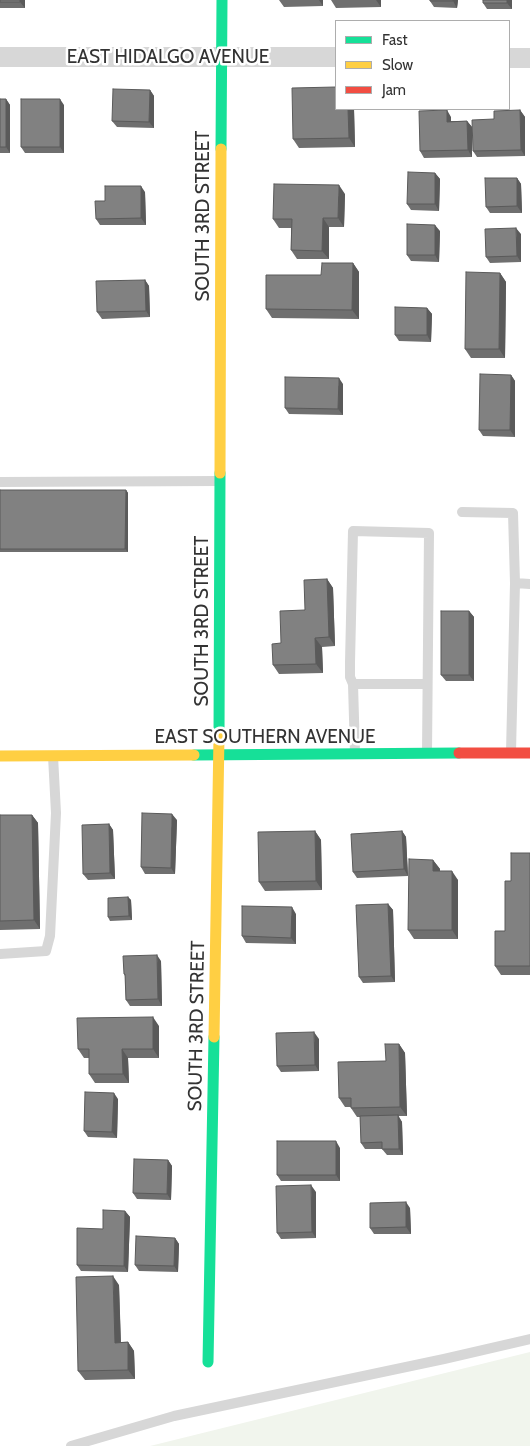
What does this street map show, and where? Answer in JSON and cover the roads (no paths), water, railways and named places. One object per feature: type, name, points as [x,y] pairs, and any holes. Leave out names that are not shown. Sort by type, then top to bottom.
[{"type":"street","name":"SOUTH 3RD STREET","points":[[208,1362],[219,755],[222,0]]},
{"type":"street","name":"EAST HIDALGO AVENUE","points":[[0,57],[335,57]]},
{"type":"street","points":[[510,58],[530,58]]},
{"type":"street","name":"EAST SOUTHERN AVENUE","points":[[0,756],[530,753]]},
{"type":"lane","points":[[0,482],[220,481]]},
{"type":"lane","points":[[462,512],[513,513],[515,583],[512,753]]},
{"type":"lane","points":[[355,755],[353,684],[350,677],[353,532],[429,533],[427,754]]},
{"type":"lane","points":[[515,583],[530,584]]},
{"type":"lane","points":[[353,684],[427,684]]},
{"type":"lane","points":[[0,954],[46,951],[50,936],[56,814],[52,756]]},
{"type":"lane","points":[[71,1446],[174,1416],[444,1360],[530,1339]]}]
